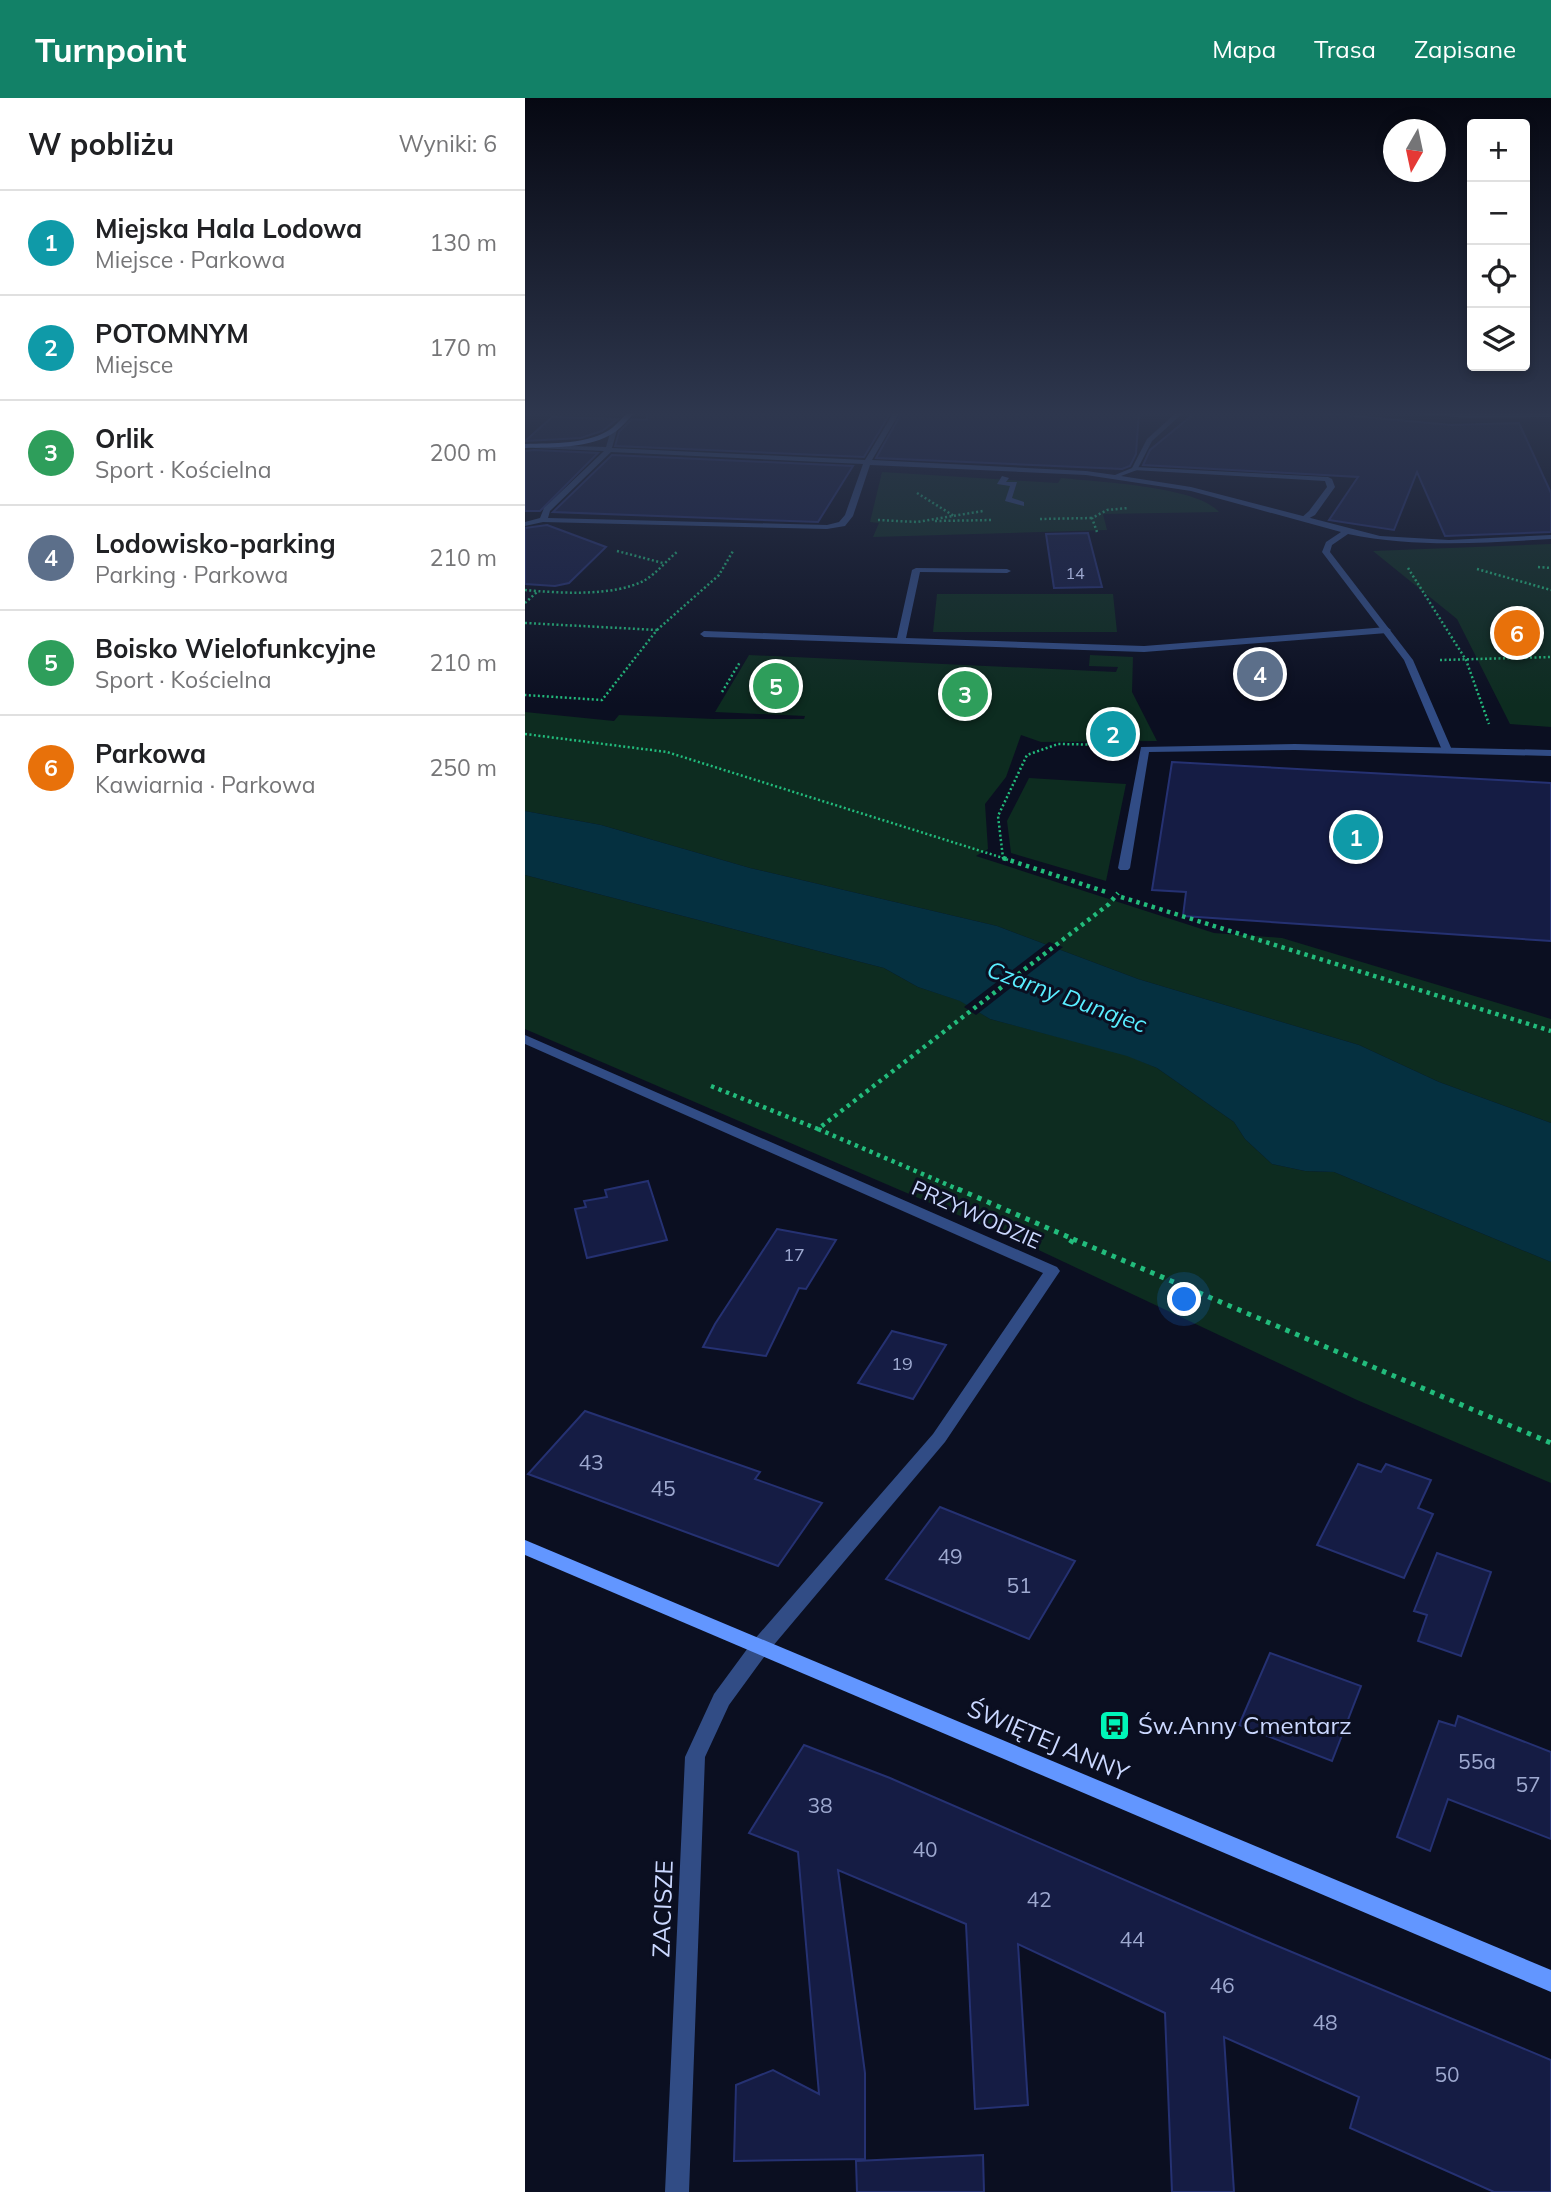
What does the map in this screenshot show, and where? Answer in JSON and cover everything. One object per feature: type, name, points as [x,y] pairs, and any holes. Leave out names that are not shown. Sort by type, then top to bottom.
[{"type":"street","points":[[543,520],[547,510]]},
{"type":"street","points":[[525,524],[543,520],[827,527],[842,524],[851,510]]},
{"type":"street","points":[[1269,510],[1347,531],[1417,541],[1551,537]]},
{"type":"street","points":[[1304,519],[1314,510]]},
{"type":"street","points":[[1347,531],[1329,544],[1326,552],[1408,660],[1447,750]]},
{"type":"street","points":[[901,641],[916,570],[1007,571]]},
{"type":"street","points":[[704,634],[1145,649],[1387,630]]},
{"type":"street","points":[[1124,869],[1145,749],[1295,747],[1551,753]]},
{"type":"street","name":"PRZYWODZIE","points":[[525,1039],[1052,1271],[939,1438],[760,1647]]},
{"type":"street","name":"ŚWIĘTEJ ANNY","points":[[525,1547],[1551,1981]]},
{"type":"street","name":"ZACISZE","points":[[677,2192],[695,1757],[721,1700],[760,1647]]},
{"type":"path","points":[[944,510],[954,516]]},
{"type":"path","points":[[845,519],[917,522],[989,510]]},
{"type":"path","points":[[1097,532],[1092,518],[1110,510]]},
{"type":"path","points":[[525,695],[601,700],[657,631],[719,575],[733,551]]},
{"type":"path","points":[[1402,559],[1467,660],[1491,731],[1439,730]]},
{"type":"path","points":[[525,590],[566,593],[622,587],[643,582],[664,563]]},
{"type":"path","points":[[1472,568],[1551,590]]},
{"type":"path","points":[[525,603],[538,592]]},
{"type":"path","points":[[525,623],[657,631]]},
{"type":"path","points":[[1408,660],[1550,656]]},
{"type":"path","points":[[525,734],[667,752],[1551,1031]]},
{"type":"path","points":[[1003,858],[998,816],[1027,755],[1036,748],[1048,746],[1122,744]]},
{"type":"path","points":[[818,1129],[1109,904]]},
{"type":"path","points":[[703,1083],[818,1129],[1551,1443]]},
{"type":"path","points":[[1052,1271],[1073,1239]]},
{"type":"green space","points":[[873,510],[1216,510],[1219,512],[1103,514],[1107,530],[873,537],[879,523],[870,522]]},
{"type":"green space","points":[[1551,544],[1551,727],[1510,724],[1457,619],[1373,551]]},
{"type":"green space","points":[[937,594],[1113,594],[1117,632],[933,632]]},
{"type":"green space","points":[[749,655],[1116,672],[1118,667],[1089,666],[1090,655],[1133,657],[1132,692],[1157,741],[1041,742],[1021,735],[1006,777],[985,804],[988,849],[976,856],[1214,933],[1282,938],[1551,1019],[1551,1123],[1439,1082],[1359,1045],[1138,979],[997,926],[750,868],[601,825],[525,811],[525,712],[614,721],[619,715],[804,719],[805,716],[715,712]]},
{"type":"green space","points":[[1029,778],[1126,784],[1106,881],[1011,853],[1007,821]]},
{"type":"green space","points":[[525,875],[884,968],[918,987],[961,1001],[990,1019],[1127,1055],[1157,1068],[1234,1122],[1245,1139],[1272,1164],[1305,1171],[1334,1172],[1551,1262],[1551,1483],[1357,1400],[1028,1245],[525,1029]]},
{"type":"water","name":"Czarny Dunajec","points":[[525,811],[601,825],[750,868],[997,926],[1138,979],[1359,1045],[1439,1082],[1551,1123],[1551,1262],[1334,1172],[1305,1171],[1272,1164],[1245,1139],[1234,1122],[1157,1068],[1127,1056],[990,1019],[960,1001],[918,987],[884,968],[525,875]]},
{"type":"pier","points":[[1049,942],[1063,947],[976,1015],[964,1007]]},
{"type":"building","points":[[555,510],[826,510],[818,522],[553,512]]},
{"type":"building","points":[[1336,510],[1402,510],[1394,530],[1329,520]]},
{"type":"building","points":[[1434,510],[1551,510],[1551,532],[1445,536]]},
{"type":"building","points":[[547,525],[606,547],[569,583],[555,586],[525,584],[525,528]]},
{"type":"building","points":[[1088,533],[1102,587],[1054,588],[1046,534]]},
{"type":"building","points":[[1172,762],[1551,783],[1551,941],[1183,916],[1186,892],[1152,890]]},
{"type":"building","points":[[648,1181],[667,1240],[587,1258],[575,1209],[586,1207],[584,1201],[607,1197],[605,1190]]},
{"type":"building","points":[[777,1229],[836,1240],[806,1289],[799,1288],[766,1356],[703,1347],[715,1324]]},
{"type":"building","points":[[892,1331],[946,1345],[913,1399],[858,1383]]},
{"type":"building","points":[[585,1411],[760,1472],[755,1479],[822,1503],[778,1566],[528,1474]]},
{"type":"building","points":[[1358,1464],[1381,1472],[1386,1464],[1431,1480],[1418,1508],[1433,1514],[1404,1578],[1317,1545]]},
{"type":"building","points":[[940,1507],[1075,1561],[1029,1639],[886,1579]]},
{"type":"building","points":[[1437,1553],[1491,1572],[1461,1656],[1418,1641],[1427,1615],[1414,1611]]},
{"type":"building","points":[[1270,1653],[1361,1686],[1332,1761],[1239,1725]]},
{"type":"building","points":[[1458,1716],[1551,1752],[1551,1839],[1448,1799],[1430,1851],[1397,1837],[1439,1721],[1455,1726]]},
{"type":"building","points":[[804,1745],[890,1778],[1256,1937],[1551,2060],[1551,2192],[1494,2192],[1350,2128],[1359,2097],[1224,2037],[1234,2192],[1172,2192],[1165,2013],[1018,1944],[1028,2105],[975,2109],[966,1924],[838,1870],[865,2073],[865,2159],[734,2161],[736,2085],[773,2070],[819,2094],[798,1852],[749,1833]]},
{"type":"building","points":[[983,2155],[984,2192],[857,2192],[856,2161]]},
{"type":"place","name":"Parkowa","points":[[1517,633]]},
{"type":"place","name":"Lodowisko-parking","points":[[1260,674]]},
{"type":"place","name":"Boisko Wielofunkcyjne","points":[[776,686]]},
{"type":"place","name":"Orlik","points":[[965,694]]},
{"type":"place","name":"POTOMNYM","points":[[1113,734]]},
{"type":"place","name":"Miejska Hala Lodowa","points":[[1356,837]]},
{"type":"place","name":"Św.Anny Cmentarz","points":[[1115,1726]]}]
